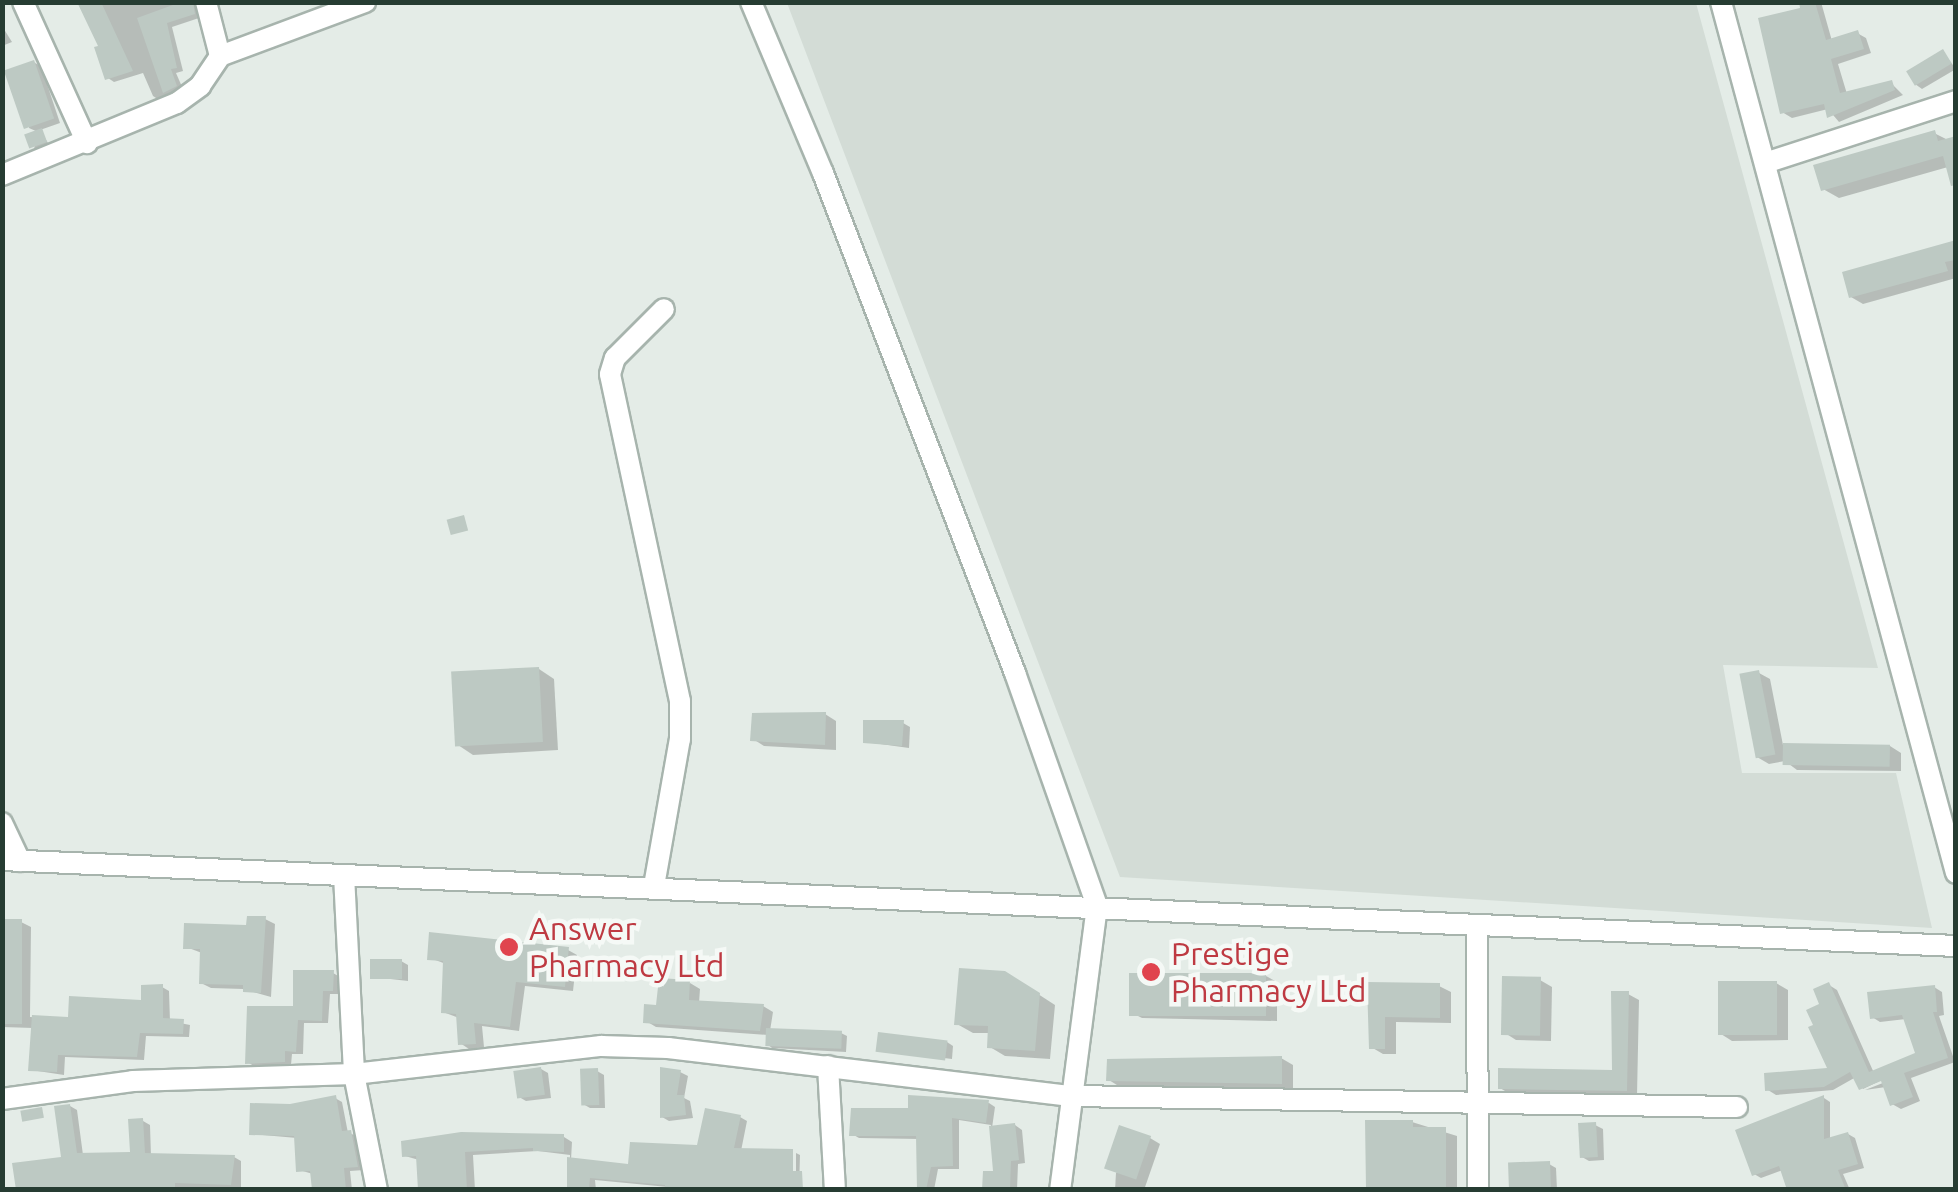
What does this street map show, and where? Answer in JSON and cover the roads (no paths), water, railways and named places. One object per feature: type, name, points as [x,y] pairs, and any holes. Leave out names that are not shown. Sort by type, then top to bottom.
[{"type":"street","points":[[23,2],[87,143]]},
{"type":"street","points":[[206,2],[220,56]]},
{"type":"street","points":[[2,175],[177,103],[200,86],[220,56],[365,2]]},
{"type":"street","points":[[751,2],[823,173],[1016,673],[1096,906],[1060,1190]]},
{"type":"street","points":[[1727,4],[1956,873]]},
{"type":"street","points":[[1766,163],[1956,101]]},
{"type":"street","points":[[654,886],[680,738],[680,702],[610,374],[615,358],[664,309]]},
{"type":"street","points":[[2,823],[12,860],[1956,946]]},
{"type":"street","points":[[344,874],[354,1074],[377,1190]]},
{"type":"street","points":[[1477,925],[1478,1190]]},
{"type":"street","points":[[2,1098],[133,1082],[354,1074],[601,1046],[668,1048],[1071,1096],[1476,1106],[1737,1107]]},
{"type":"street","points":[[828,1066],[835,1190]]},
{"type":"place","name":"Answer Pharmacy Ltd","points":[[509,947]]},
{"type":"place","name":"Prestige Pharmacy Ltd","points":[[1151,972]]}]
